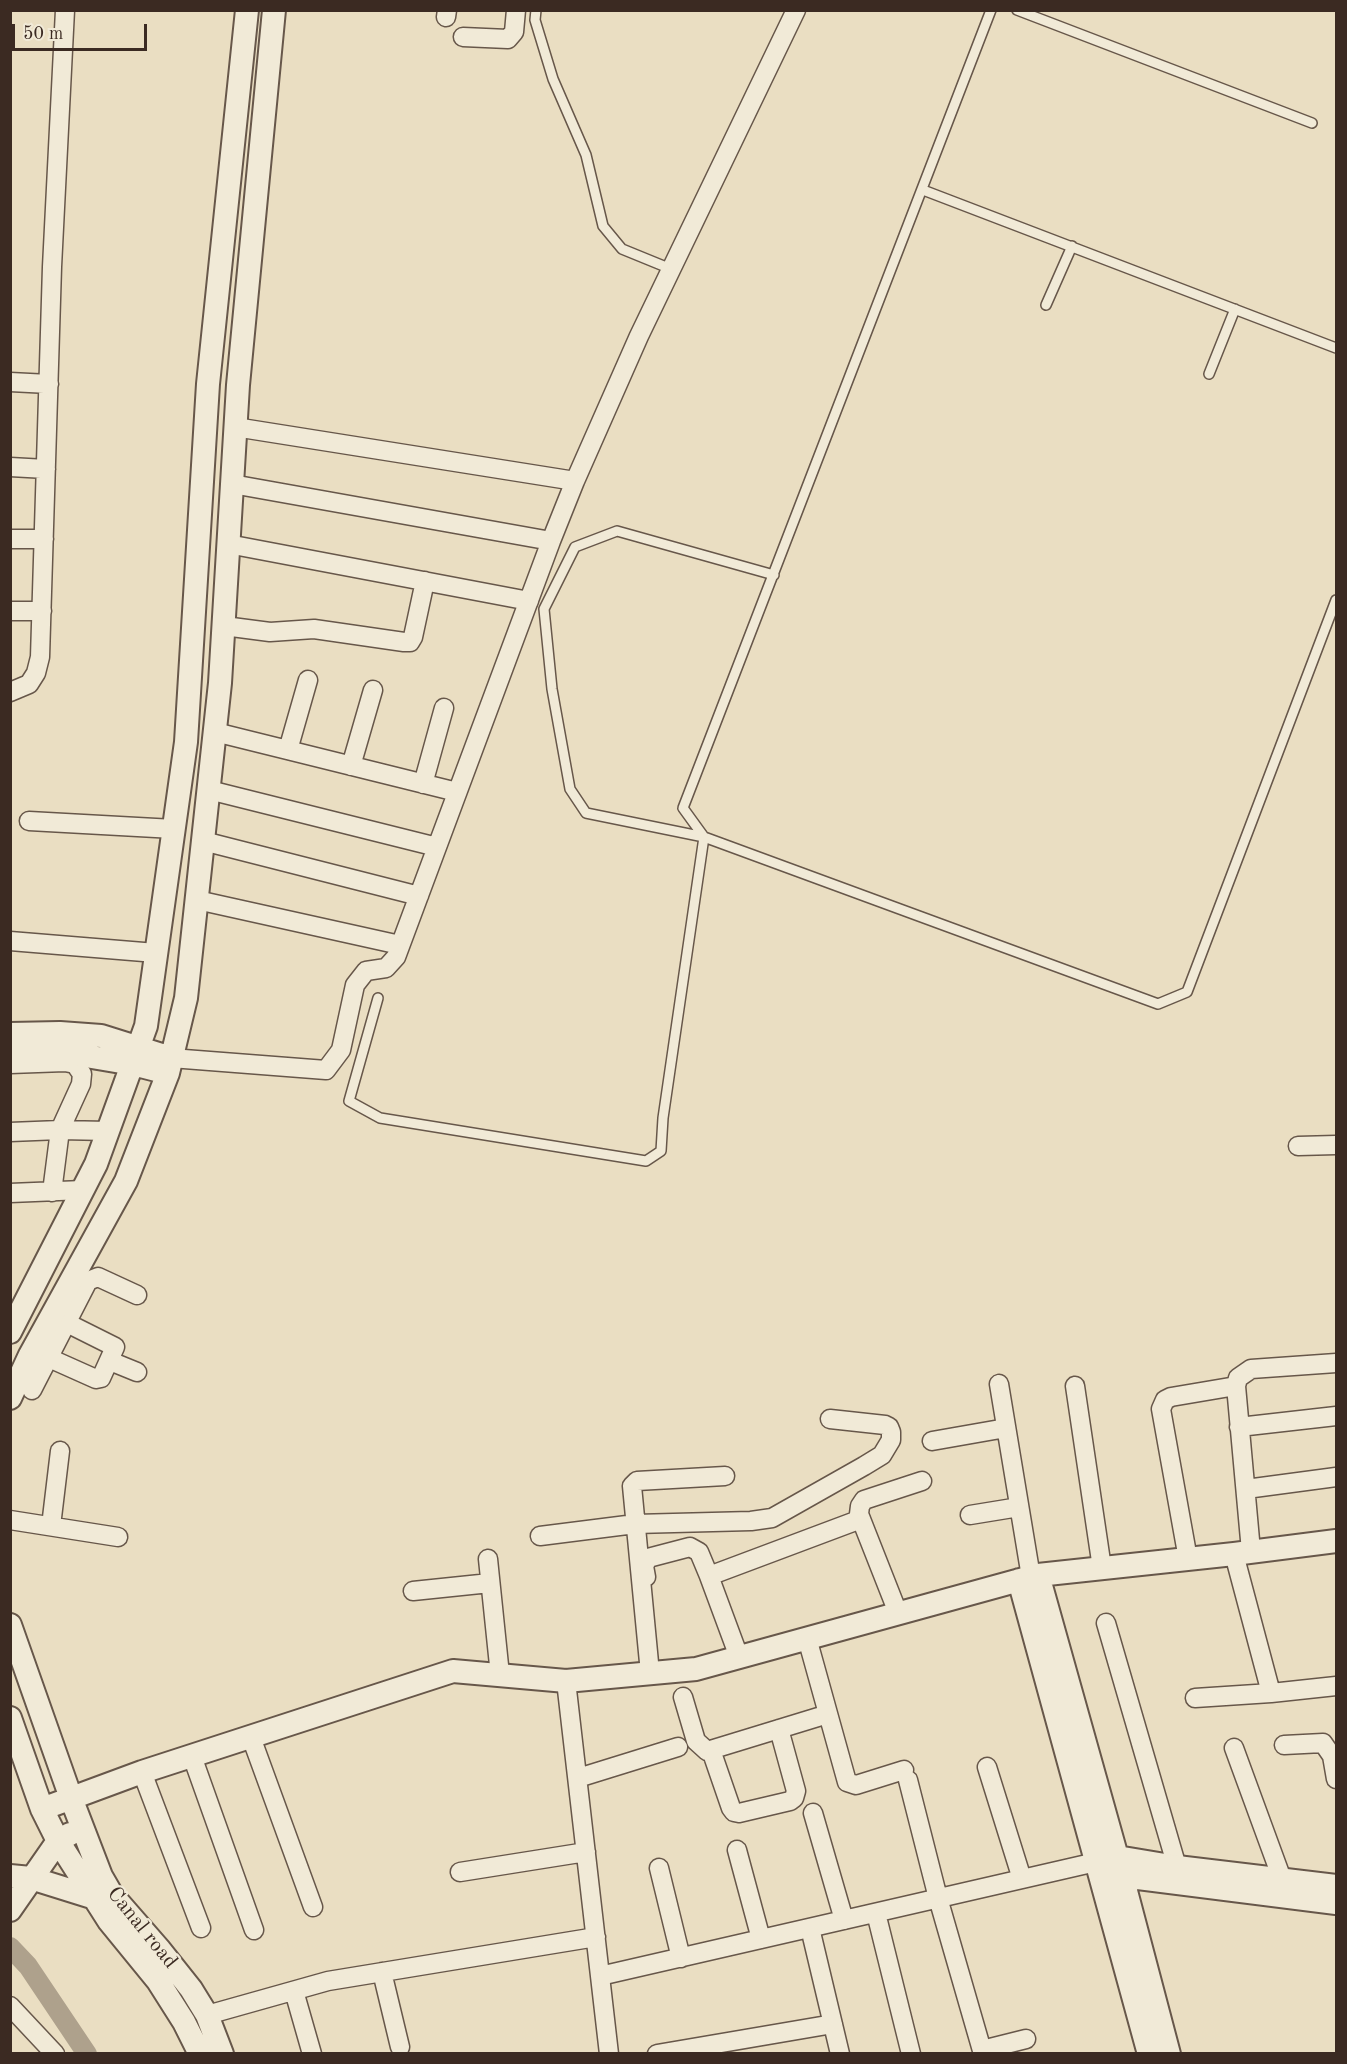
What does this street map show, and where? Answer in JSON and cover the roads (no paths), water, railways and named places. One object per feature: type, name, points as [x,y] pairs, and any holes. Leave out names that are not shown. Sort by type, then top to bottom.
[{"type":"street","points":[[10,692],[29,684],[36,673],[40,657],[52,267],[65,10]]},
{"type":"street","points":[[10,1332],[96,1164],[146,1026],[186,742],[208,384],[247,10]]},
{"type":"street","points":[[32,1390],[49,1358],[57,1330],[126,1181],[170,1066],[186,998],[215,732],[224,626],[238,385],[274,10]]},
{"type":"street","points":[[463,37],[508,39],[514,32],[516,10]]},
{"type":"street","points":[[10,1052],[135,1056],[170,1066],[326,1070],[340,1050],[356,986],[366,971],[386,968],[396,957],[575,481],[639,336],[796,10]]},
{"type":"street","points":[[10,382],[49,384]]},
{"type":"street","points":[[235,427],[575,481]]},
{"type":"street","points":[[10,467],[46,469]]},
{"type":"street","points":[[232,484],[551,541]]},
{"type":"street","points":[[10,539],[44,539]]},
{"type":"street","points":[[228,544],[529,601]]},
{"type":"street","points":[[224,626],[270,632],[314,629],[410,642],[425,582]]},
{"type":"street","points":[[10,611],[42,611]]},
{"type":"street","points":[[288,750],[308,680]]},
{"type":"street","points":[[351,766],[373,690]]},
{"type":"street","points":[[423,784],[444,708]]},
{"type":"street","points":[[215,732],[457,792]]},
{"type":"street","points":[[209,790],[437,847]]},
{"type":"street","points":[[29,821],[174,829]]},
{"type":"street","points":[[203,841],[419,896]]},
{"type":"street","points":[[197,900],[400,945]]},
{"type":"street","points":[[10,941],[156,953]]},
{"type":"street","points":[[10,1034],[60,1033],[101,1036],[135,1056]]},
{"type":"street","points":[[10,1064],[64,1062],[75,1064],[82,1074],[81,1084],[60,1130],[51,1192]]},
{"type":"street","points":[[10,1132],[108,1131]]},
{"type":"street","points":[[1298,1146],[1336,1141]]},
{"type":"street","points":[[10,1193],[83,1190]]},
{"type":"street","points":[[10,1398],[30,1355],[57,1330],[88,1281],[98,1277],[137,1295]]},
{"type":"street","points":[[49,1358],[99,1380],[115,1349],[113,1344],[57,1330]]},
{"type":"street","points":[[110,1361],[137,1372]]},
{"type":"street","points":[[1271,1693],[1243,1553],[1246,1489],[1236,1386],[1238,1378],[1251,1370],[1336,1363]]},
{"type":"street","points":[[999,1384],[1029,1577],[1109,1869],[1169,2054]]},
{"type":"street","points":[[1075,1386],[1102,1568]]},
{"type":"street","points":[[1188,1559],[1161,1408],[1165,1400],[1171,1398],[1236,1386]]},
{"type":"street","points":[[1239,1427],[1336,1416]]},
{"type":"street","points":[[540,1536],[635,1524],[772,1518],[882,1455],[891,1440],[889,1427],[885,1425],[830,1419]]},
{"type":"street","points":[[932,1441],[1006,1428]]},
{"type":"street","points":[[51,1526],[60,1451]]},
{"type":"street","points":[[650,1673],[633,1483],[725,1476]]},
{"type":"street","points":[[1246,1489],[1336,1477]]},
{"type":"street","points":[[898,1613],[861,1519],[860,1506],[864,1500],[922,1481]]},
{"type":"street","points":[[970,1515],[1019,1507]]},
{"type":"street","points":[[709,1576],[861,1519]]},
{"type":"street","points":[[10,1520],[118,1537]]},
{"type":"street","points":[[42,1809],[142,1772],[453,1671],[566,1681],[696,1669],[1029,1577],[1336,1541]]},
{"type":"street","points":[[649,1597],[644,1566],[648,1558],[690,1547],[699,1552],[739,1657]]},
{"type":"street","points":[[488,1559],[500,1675]]},
{"type":"street","points":[[412,1591],[490,1583]]},
{"type":"street","points":[[1106,1623],[1177,1867]]},
{"type":"street","name":"Canal road","points":[[10,1625],[101,1876],[112,1895],[191,1989],[207,2015],[222,2054]]},
{"type":"street","points":[[807,1638],[847,1782],[856,1785],[906,1775],[982,2052],[1026,2039]]},
{"type":"street","points":[[566,1681],[609,2054]]},
{"type":"street","points":[[1195,1698],[1336,1686]]},
{"type":"street","points":[[683,1697],[696,1741],[706,1751],[828,1714]]},
{"type":"street","points":[[10,1718],[42,1809],[58,1841],[109,1921],[158,1982],[184,2022],[200,2054]]},
{"type":"street","points":[[711,1750],[734,1812],[739,1814],[790,1801],[794,1798],[796,1791],[779,1729]]},
{"type":"street","points":[[251,1737],[313,1907]]},
{"type":"street","points":[[1284,1745],[1323,1743],[1332,1756],[1336,1779]]},
{"type":"street","points":[[578,1778],[678,1747]]},
{"type":"street","points":[[1234,1748],[1282,1879]]},
{"type":"street","points":[[192,1756],[254,1930]]},
{"type":"street","points":[[987,1767],[1022,1879]]},
{"type":"street","points":[[142,1772],[201,1928]]},
{"type":"street","points":[[813,1813],[844,1920]]},
{"type":"street","points":[[10,1910],[21,1877],[58,1841],[83,1828]]},
{"type":"street","points":[[737,1850],[761,1939]]},
{"type":"street","points":[[460,1872],[586,1852]]},
{"type":"street","points":[[600,1976],[1022,1879],[1109,1869],[1177,1867],[1336,1886]]},
{"type":"street","points":[[659,1868],[681,1958]]},
{"type":"street","points":[[1109,1869],[1336,1903]]},
{"type":"street","points":[[1109,1869],[1149,2054]]},
{"type":"street","points":[[21,1877],[95,1898]]},
{"type":"street","points":[[876,1912],[910,2054]]},
{"type":"street","points":[[810,1928],[840,2054]]},
{"type":"street","points":[[207,2015],[328,1981],[596,1937]]},
{"type":"street","points":[[382,1972],[400,2047]]},
{"type":"street","points":[[294,1991],[312,2054]]},
{"type":"street","points":[[10,2006],[55,2054]]},
{"type":"street","points":[[657,2054],[833,2024]]},
{"type":"lane","points":[[536,10],[536,20],[553,79],[586,155],[603,226],[622,249],[671,269]]},
{"type":"lane","points":[[378,998],[349,1101],[380,1118],[646,1161],[662,1151],[663,1118],[704,837],[683,808],[991,10]]},
{"type":"lane","points":[[1017,10],[1312,123]]},
{"type":"lane","points":[[923,190],[1336,348]]},
{"type":"lane","points":[[1046,305],[1072,246]]},
{"type":"lane","points":[[1209,374],[1235,309]]},
{"type":"lane","points":[[774,575],[617,531],[575,547],[544,609],[552,690],[570,789],[586,813],[704,837],[1158,1004],[1187,992],[1336,600]]},
{"type":"waterway","points":[[10,1947],[28,1966],[87,2054]]}]
